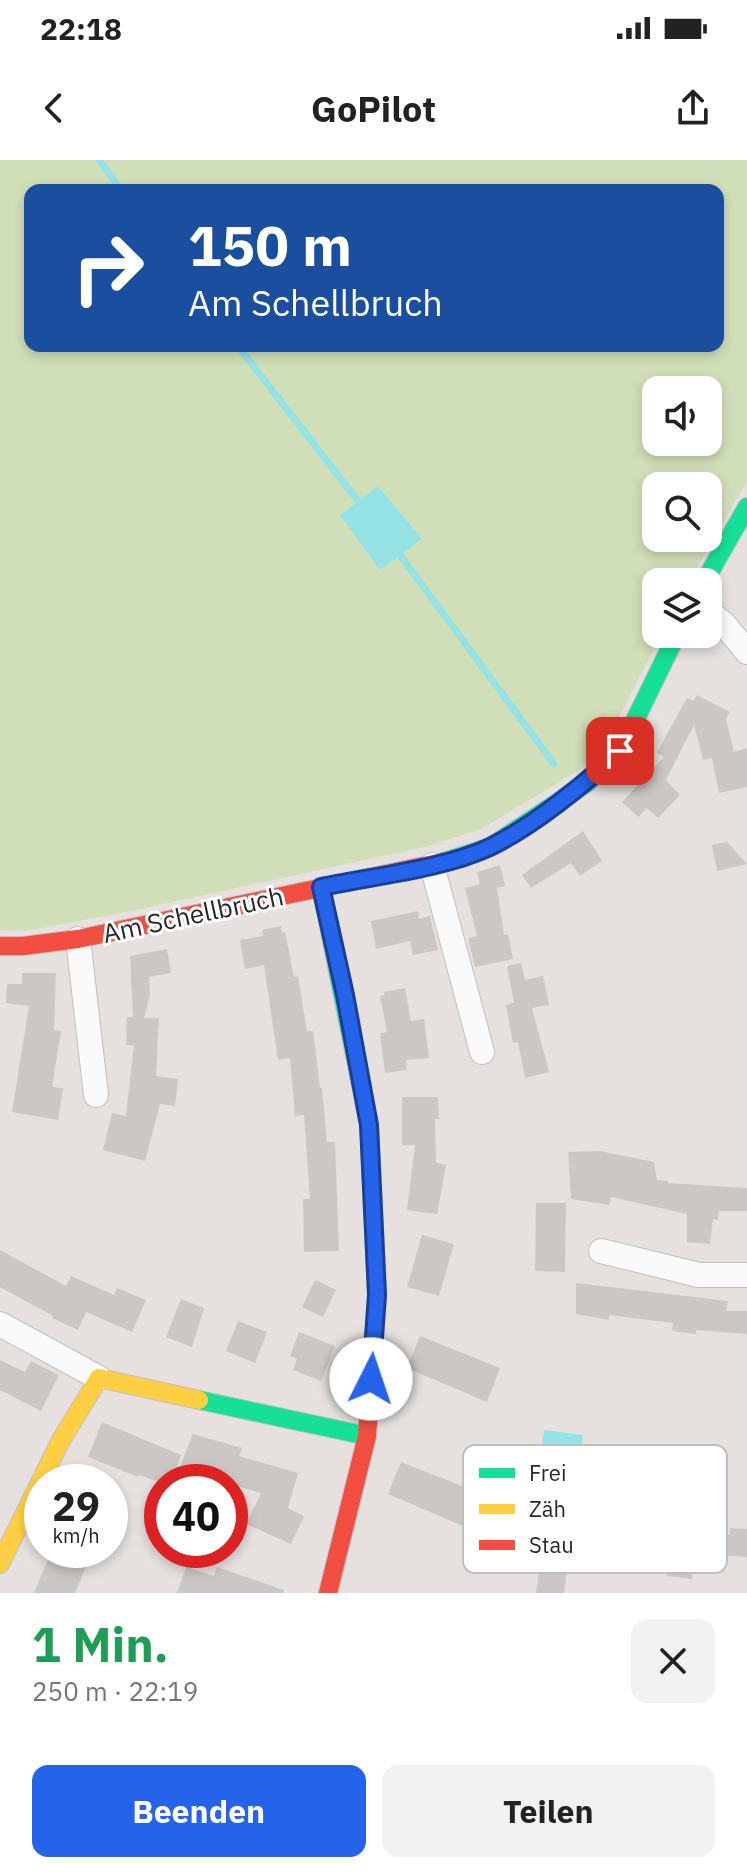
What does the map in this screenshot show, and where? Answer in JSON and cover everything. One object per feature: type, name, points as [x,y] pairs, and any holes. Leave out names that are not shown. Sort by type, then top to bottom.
[{"type":"street","points":[[712,568],[747,507]]},
{"type":"street","points":[[722,622],[747,652]]},
{"type":"street","name":"Am Schellbruch","points":[[0,946],[78,939],[432,865],[490,847],[587,783],[620,751],[670,648]]},
{"type":"street","points":[[432,865],[482,1052]]},
{"type":"street","points":[[321,887],[369,1125],[377,1295],[367,1436],[328,1593]]},
{"type":"street","points":[[78,939],[96,1095]]},
{"type":"street","points":[[601,1251],[699,1275],[747,1275]]},
{"type":"street","points":[[0,1324],[99,1378],[367,1436]]},
{"type":"street","points":[[0,1564],[60,1442],[99,1378]]},
{"type":"green space","points":[[0,160],[747,160],[747,481],[722,525],[722,472],[642,472],[642,552],[706,552],[697,568],[642,568],[642,648],[655,648],[606,742],[578,771],[481,829],[424,847],[25,931],[0,930]]},
{"type":"water","points":[[378,486],[422,539],[380,570],[340,515]]},
{"type":"water","points":[[544,1430],[583,1435],[582,1445],[542,1445]]},
{"type":"building","points":[[697,695],[730,712],[726,719],[734,752],[747,748],[747,787],[719,793],[712,758],[703,760],[694,725],[666,780],[680,795],[658,818],[647,808],[638,817],[622,802],[664,757],[657,753],[667,734],[687,698],[693,701]]},
{"type":"building","points":[[583,831],[602,861],[580,876],[571,863],[531,888],[522,875]]},
{"type":"building","points":[[727,842],[747,864],[717,871],[712,845]]},
{"type":"building","points":[[500,865],[505,886],[497,888],[504,935],[508,934],[513,959],[475,967],[468,938],[477,936],[465,888],[480,884],[477,872]]},
{"type":"building","points":[[418,911],[419,919],[430,916],[438,950],[413,955],[410,941],[376,949],[371,921]]},
{"type":"building","points":[[281,926],[294,977],[298,976],[307,1031],[313,1031],[327,1142],[335,1142],[339,1251],[304,1252],[303,1199],[310,1199],[304,1115],[295,1116],[290,1058],[278,1060],[264,965],[245,969],[240,940],[263,936],[262,930]]},
{"type":"building","points":[[167,949],[171,973],[149,977],[150,995],[144,1018],[159,1018],[156,1076],[178,1079],[175,1106],[160,1104],[145,1161],[103,1150],[112,1113],[126,1116],[134,1045],[126,1045],[127,1017],[133,1017],[130,956]]},
{"type":"building","points":[[521,963],[525,980],[543,976],[549,1005],[532,1008],[549,1072],[525,1078],[518,1042],[513,1043],[506,1005],[514,1003],[507,966]]},
{"type":"building","points":[[22,973],[56,973],[54,1030],[61,1031],[52,1087],[63,1088],[58,1120],[12,1112],[29,1006],[6,1003],[7,984],[22,984]]},
{"type":"building","points":[[405,988],[411,1021],[424,1019],[429,1058],[406,1060],[407,1070],[385,1073],[380,1033],[387,1032],[380,996],[385,995],[384,992]]},
{"type":"building","points":[[402,1097],[438,1097],[436,1163],[446,1165],[437,1214],[407,1210],[415,1145],[402,1145]]},
{"type":"building","points":[[600,1151],[654,1162],[657,1180],[668,1183],[747,1188],[747,1211],[719,1211],[718,1220],[713,1219],[710,1244],[687,1242],[687,1214],[611,1197],[609,1205],[571,1199],[568,1152]]},
{"type":"building","points":[[536,1203],[566,1203],[565,1272],[535,1271]]},
{"type":"building","points":[[422,1235],[454,1244],[439,1296],[407,1287]]},
{"type":"building","points":[[0,1250],[66,1286],[71,1276],[114,1295],[117,1288],[146,1300],[132,1332],[86,1312],[78,1330],[0,1287]]},
{"type":"building","points":[[315,1280],[336,1290],[323,1317],[302,1307]]},
{"type":"building","points":[[576,1283],[728,1301],[726,1311],[747,1311],[747,1334],[696,1330],[696,1334],[672,1331],[673,1323],[609,1315],[609,1320],[576,1314]]},
{"type":"building","points":[[181,1299],[204,1308],[192,1347],[166,1337]]},
{"type":"building","points":[[238,1321],[267,1332],[255,1363],[226,1351]]},
{"type":"building","points":[[299,1332],[335,1346],[321,1381],[293,1370],[297,1359],[290,1356]]},
{"type":"building","points":[[420,1336],[500,1368],[487,1402],[407,1368]]},
{"type":"building","points":[[0,1360],[25,1372],[31,1361],[59,1375],[41,1411],[0,1390]]},
{"type":"building","points":[[102,1422],[181,1455],[178,1464],[144,1464],[144,1477],[138,1477],[128,1473],[128,1464],[106,1464],[88,1457]]},
{"type":"building","points":[[193,1434],[242,1448],[239,1456],[298,1473],[288,1508],[304,1516],[291,1544],[248,1525],[261,1493],[248,1489],[248,1464],[181,1464]]},
{"type":"building","points":[[401,1462],[463,1486],[463,1526],[388,1494]]},
{"type":"building","points":[[730,1528],[747,1529],[747,1557],[727,1555]]},
{"type":"building","points":[[44,1568],[85,1568],[75,1593],[34,1593]]},
{"type":"building","points":[[186,1568],[214,1576],[217,1568],[220,1568],[284,1590],[283,1593],[177,1593]]},
{"type":"building","points":[[539,1573],[567,1573],[564,1593],[536,1593]]},
{"type":"building","points":[[667,1573],[693,1573],[692,1579],[667,1576]]},
{"type":"waterway","points":[[99,160],[117,184]]},
{"type":"waterway","points":[[243,352],[358,501]]},
{"type":"waterway","points":[[400,555],[554,764]]},
{"type":"traffic: fast","points":[[712,568],[747,507]]},
{"type":"traffic: fast","points":[[443,862],[490,847],[587,783],[620,751],[670,648]]},
{"type":"traffic: fast","points":[[321,887],[369,1125],[376,1268]]},
{"type":"traffic: fast","points":[[199,1400],[367,1436]]},
{"type":"traffic: slow","points":[[0,1564],[60,1442],[99,1378],[199,1400]]},
{"type":"traffic: jam","points":[[0,946],[78,939],[443,862]]},
{"type":"traffic: jam","points":[[328,1593],[367,1436],[377,1295],[376,1268]]},
{"type":"route","points":[[371,1379],[377,1295],[369,1125],[321,887],[432,865],[490,847],[587,783],[620,751]]}]
